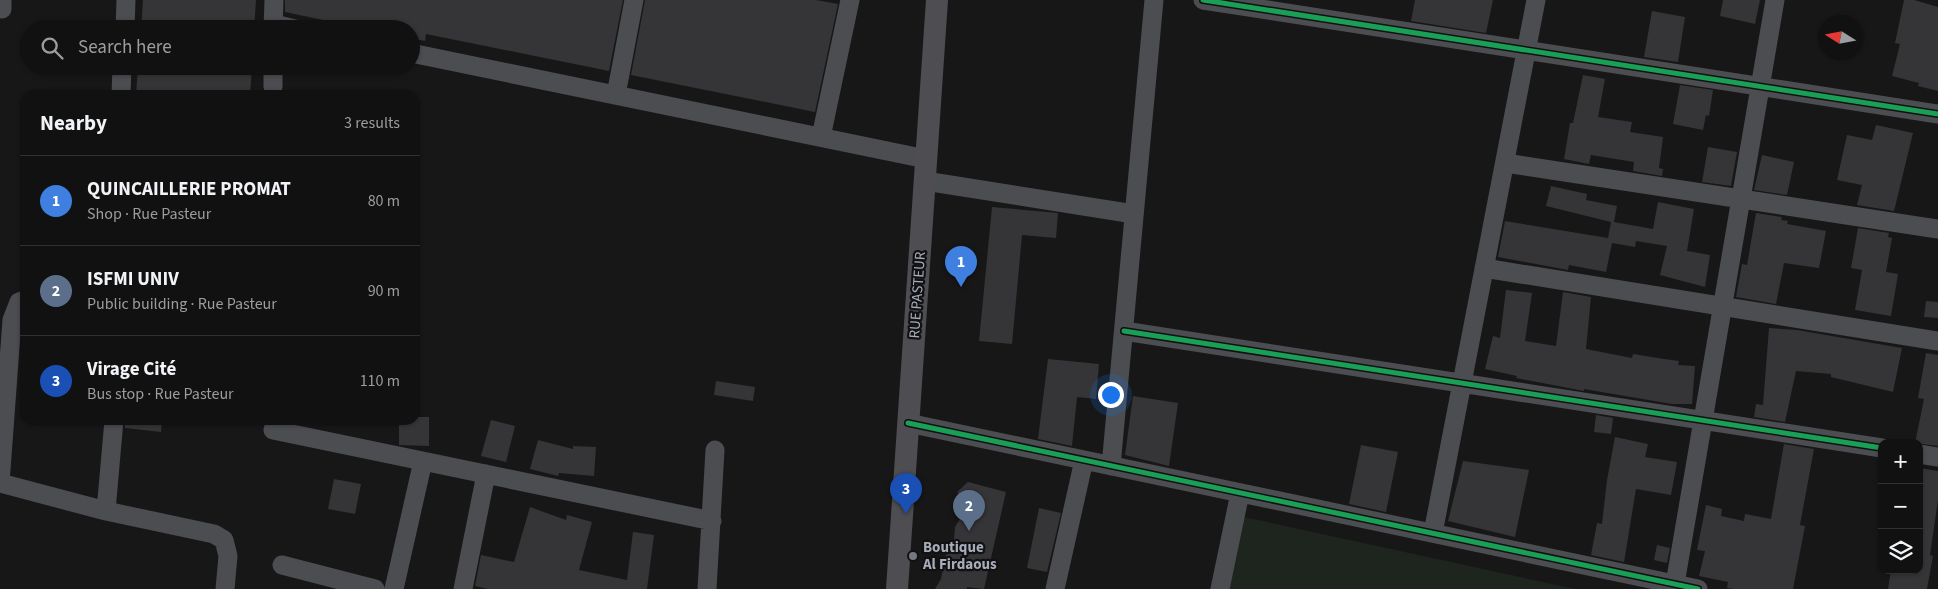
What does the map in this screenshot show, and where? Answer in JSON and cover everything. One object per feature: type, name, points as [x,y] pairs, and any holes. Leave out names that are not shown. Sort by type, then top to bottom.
[{"type":"main road","name":"RUE PASTEUR","points":[[897,589],[937,0]]},
{"type":"street","points":[[125,20],[126,0]]},
{"type":"street","points":[[274,0],[274,20]]},
{"type":"street","points":[[616,95],[634,0]]},
{"type":"street","points":[[821,137],[850,0]]},
{"type":"street","points":[[1111,466],[1154,0]]},
{"type":"street","points":[[1203,0],[1938,114]]},
{"type":"street","points":[[1433,533],[1536,0]]},
{"type":"street","points":[[908,423],[1687,587],[1703,421],[1775,0]]},
{"type":"street","points":[[420,55],[926,159]]},
{"type":"street","points":[[121,90],[122,75]]},
{"type":"street","points":[[273,75],[273,86]]},
{"type":"street","points":[[1505,163],[1938,228]]},
{"type":"street","points":[[925,182],[1134,214]]},
{"type":"street","points":[[1484,268],[1938,341]]},
{"type":"street","points":[[20,302],[12,320],[0,483],[106,511],[214,534],[224,540],[228,556],[225,589]]},
{"type":"street","points":[[1124,331],[1878,447]]},
{"type":"street","points":[[106,511],[114,425]]},
{"type":"street","points":[[273,430],[712,521]]},
{"type":"street","points":[[707,589],[716,450]]},
{"type":"street","points":[[1923,455],[1938,457]]},
{"type":"street","points":[[1055,589],[1084,460]]},
{"type":"street","points":[[394,589],[423,461]]},
{"type":"street","points":[[463,589],[486,474]]},
{"type":"street","points":[[1220,589],[1240,492]]},
{"type":"street","points":[[282,565],[375,589]]},
{"type":"shaded area","points":[[1244,517],[1575,589],[1229,589]]},
{"type":"building","points":[[143,0],[256,0],[255,20],[142,20]]},
{"type":"building","points":[[285,0],[623,0],[609,71],[426,34],[425,41],[420,40],[420,20],[323,20],[285,12]]},
{"type":"building","points":[[645,0],[816,0],[838,4],[815,112],[631,75]]},
{"type":"building","points":[[1415,0],[1493,0],[1486,33],[1411,21]]},
{"type":"building","points":[[1723,0],[1760,0],[1755,24],[1720,16]]},
{"type":"building","points":[[1904,0],[1914,0],[1938,7],[1938,91],[1918,86],[1919,83],[1892,76],[1900,44],[1895,43]]},
{"type":"building","points":[[1652,11],[1685,17],[1678,62],[1644,57]]},
{"type":"building","points":[[137,75],[251,75],[250,90],[136,90]]},
{"type":"building","points":[[1583,75],[1605,79],[1598,117],[1632,122],[1630,132],[1663,137],[1659,168],[1663,169],[1662,176],[1633,171],[1634,162],[1591,155],[1589,164],[1564,159],[1570,123],[1573,123]]},
{"type":"building","points":[[1680,85],[1713,90],[1709,116],[1706,115],[1703,130],[1673,124]]},
{"type":"building","points":[[1876,125],[1913,133],[1894,211],[1857,205],[1862,185],[1837,180],[1847,135],[1872,140]]},
{"type":"building","points":[[1708,147],[1737,152],[1731,186],[1702,182]]},
{"type":"building","points":[[1762,155],[1794,162],[1787,195],[1754,190]]},
{"type":"building","points":[[1551,186],[1587,194],[1586,200],[1617,206],[1614,222],[1653,229],[1658,202],[1694,209],[1687,251],[1710,255],[1705,287],[1660,275],[1667,246],[1636,241],[1635,247],[1612,243],[1606,272],[1569,265],[1568,270],[1498,257],[1505,221],[1608,238],[1611,222],[1546,206]]},
{"type":"building","points":[[992,207],[1058,213],[1056,238],[1022,235],[1012,344],[979,341]]},
{"type":"building","points":[[1756,213],[1782,217],[1781,220],[1788,221],[1787,224],[1826,231],[1819,268],[1784,263],[1776,304],[1736,297],[1742,264],[1747,265]]},
{"type":"building","points":[[1858,228],[1889,233],[1888,237],[1892,238],[1886,272],[1898,274],[1891,316],[1855,310],[1862,270],[1851,268]]},
{"type":"building","points":[[1506,290],[1532,293],[1525,341],[1556,346],[1563,292],[1591,297],[1586,349],[1632,358],[1633,354],[1679,361],[1678,365],[1695,366],[1692,404],[1672,404],[1584,389],[1584,391],[1516,378],[1517,376],[1485,369],[1493,336],[1500,338]]},
{"type":"building","points":[[1926,301],[1938,302],[1938,318],[1924,317]]},
{"type":"building","points":[[1769,328],[1797,330],[1902,348],[1893,392],[1831,377],[1831,374],[1796,371],[1785,422],[1754,417],[1756,404],[1763,405]]},
{"type":"building","points":[[1926,353],[1938,355],[1938,446],[1923,444],[1923,439],[1916,439],[1924,399],[1918,398]]},
{"type":"building","points":[[1048,359],[1099,364],[1096,399],[1077,397],[1072,446],[1038,439]]},
{"type":"building","points":[[716,381],[755,387],[753,401],[714,395]]},
{"type":"building","points":[[1133,396],[1178,403],[1169,466],[1125,455]]},
{"type":"building","points":[[1596,415],[1613,418],[1611,434],[1594,432]]},
{"type":"building","points":[[420,417],[429,417],[429,446],[399,445],[399,425],[420,425]]},
{"type":"building","points":[[491,420],[515,426],[506,462],[481,456]]},
{"type":"building","points":[[125,425],[162,425],[161,432],[125,428]]},
{"type":"building","points":[[1615,437],[1648,444],[1645,457],[1677,462],[1671,495],[1636,489],[1624,562],[1591,555],[1597,523],[1602,524],[1607,480]]},
{"type":"building","points":[[538,440],[573,449],[573,446],[596,447],[594,476],[559,473],[558,476],[530,469]]},
{"type":"building","points":[[1784,444],[1814,449],[1800,525],[1805,526],[1793,589],[1734,589],[1727,588],[1728,582],[1699,576],[1705,551],[1697,550],[1706,505],[1722,509],[1721,516],[1744,521],[1745,514],[1771,519]]},
{"type":"building","points":[[1361,445],[1398,452],[1386,512],[1349,504]]},
{"type":"building","points":[[1463,461],[1529,470],[1515,537],[1448,521]]},
{"type":"building","points":[[1923,469],[1938,471],[1938,500],[1930,555],[1933,556],[1927,589],[1888,589],[1890,574],[1923,574]]},
{"type":"building","points":[[334,479],[361,484],[355,514],[328,509]]},
{"type":"building","points":[[968,482],[1006,492],[984,589],[967,587],[967,589],[935,589],[941,579],[947,550],[953,551],[955,527],[963,514],[956,513],[958,491]]},
{"type":"building","points":[[530,507],[566,520],[567,515],[592,522],[579,570],[627,580],[633,532],[654,535],[647,589],[488,589],[475,586],[481,555],[514,562]]},
{"type":"building","points":[[1039,508],[1061,513],[1047,572],[1027,568]]},
{"type":"building","points":[[1657,545],[1670,548],[1667,563],[1654,560]]},
{"type":"cycle path","points":[[1203,0],[1938,114]]},
{"type":"cycle path","points":[[1124,331],[1878,447]]},
{"type":"cycle path","points":[[908,423],[1698,589]]},
{"type":"place","name":"QUINCAILLERIE PROMAT","points":[[961,287]]},
{"type":"place","name":"Virage Cité","points":[[906,514]]},
{"type":"place","name":"ISFMI UNIV","points":[[969,531]]},
{"type":"place","name":"Boutique Al Firdaous","points":[[913,556]]}]
